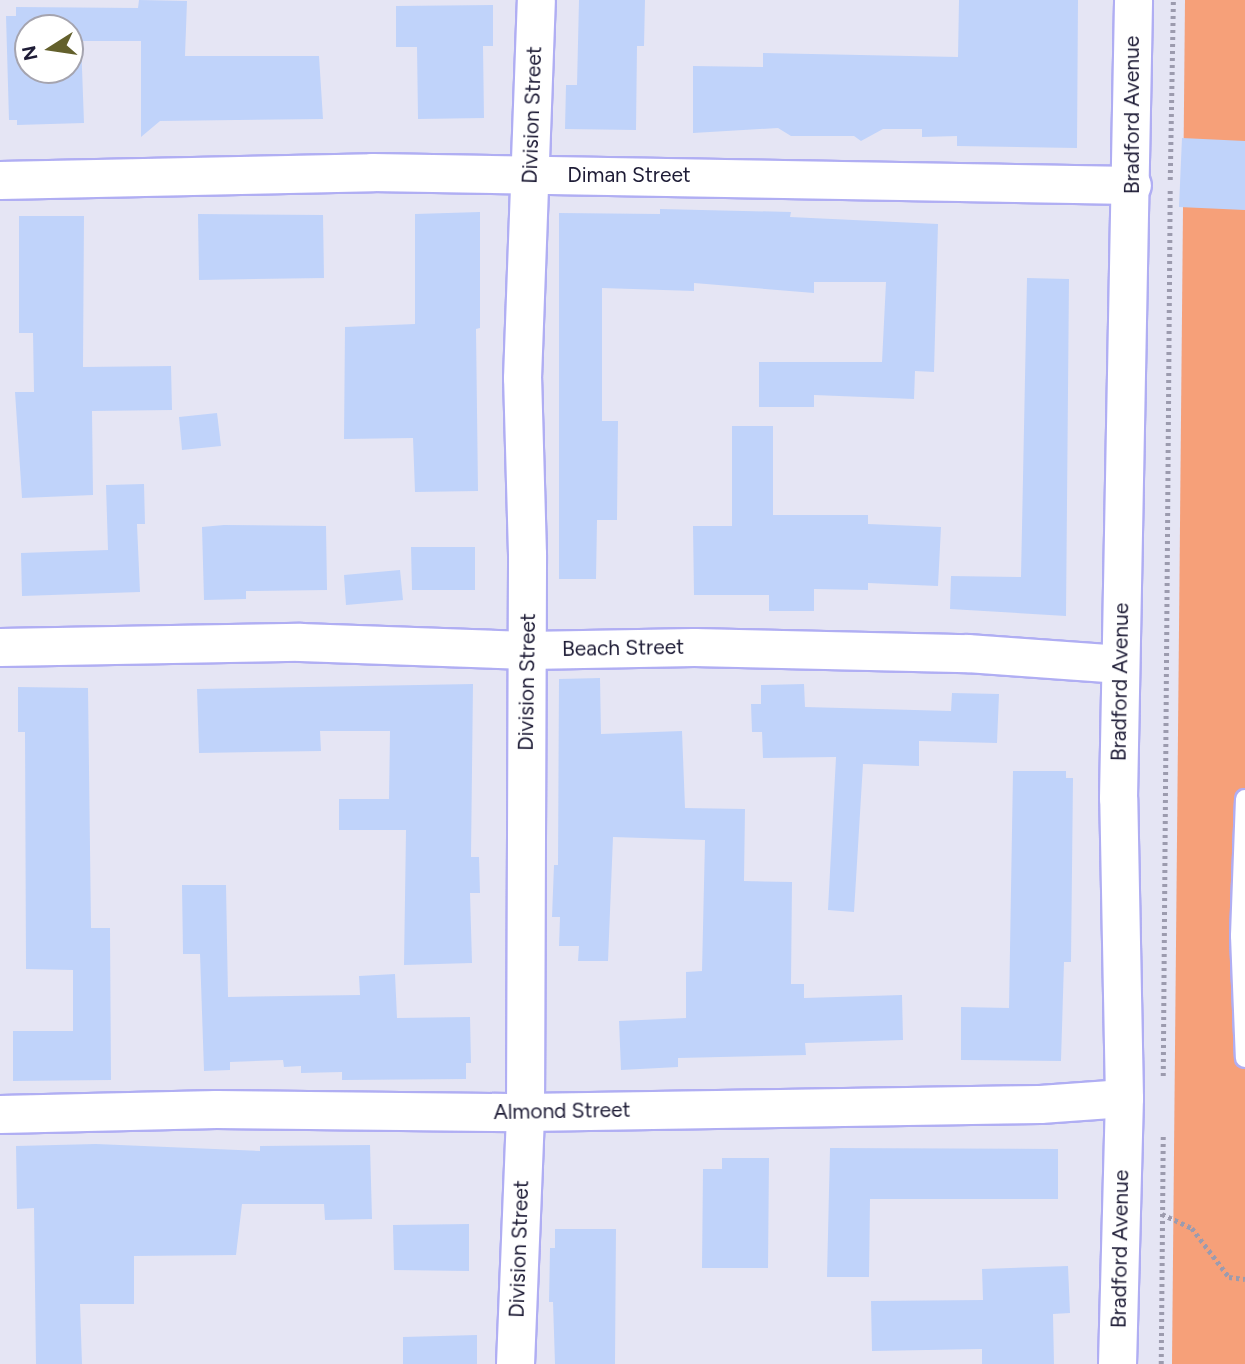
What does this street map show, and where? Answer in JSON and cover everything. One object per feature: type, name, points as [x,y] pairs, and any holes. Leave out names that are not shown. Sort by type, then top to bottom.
[{"type":"street","name":"Division Street","points":[[515,1364],[525,1112],[527,650],[522,378],[536,0]]},
{"type":"street","name":"Bradford Avenue","points":[[1117,1364],[1124,1098],[1120,664],[1132,185],[1133,0]]},
{"type":"street","name":"Diman Street","points":[[0,180],[359,172],[1132,185]]},
{"type":"street","name":"Beach Street","points":[[0,647],[300,642],[527,650],[694,647],[968,653],[1120,664]]},
{"type":"street","name":"Almond Street","points":[[0,1114],[216,1109],[525,1112],[1124,1098]]},
{"type":"lane","points":[[1245,799],[1240,936],[1245,1058]]},
{"type":"path","points":[[1163,1088],[1173,0]]},
{"type":"path","points":[[1161,1364],[1163,1130]]},
{"type":"path","points":[[1162,1214],[1192,1228],[1230,1277],[1245,1279]]},
{"type":"shaded area","points":[[1185,0],[1245,0],[1245,1364],[1172,1364]]},
{"type":"building","points":[[139,0],[187,1],[185,56],[319,56],[323,119],[160,121],[141,137],[141,41],[84,41],[84,14],[16,14],[16,7],[138,8]]},
{"type":"building","points":[[579,0],[645,0],[644,46],[637,46],[636,130],[565,129],[566,85],[577,85]]},
{"type":"building","points":[[959,0],[1078,0],[1077,148],[957,146],[957,136],[922,137],[922,129],[883,129],[861,141],[854,136],[791,136],[778,128],[693,133],[693,66],[763,67],[763,53],[958,57]]},
{"type":"building","points":[[493,5],[493,46],[483,46],[484,118],[418,119],[417,47],[396,47],[396,6]]},
{"type":"building","points":[[6,16],[14,16],[14,84],[83,84],[84,123],[17,125],[17,120],[9,120]]},
{"type":"building","points":[[1182,138],[1245,141],[1245,210],[1179,207]]},
{"type":"building","points":[[660,209],[791,212],[790,217],[938,224],[934,372],[915,371],[914,399],[814,395],[814,407],[759,407],[759,362],[882,362],[886,282],[814,282],[814,293],[694,283],[694,291],[602,288],[602,421],[618,421],[617,520],[597,520],[596,579],[559,579],[559,213],[660,214]]},
{"type":"building","points":[[480,212],[480,328],[476,329],[478,491],[415,492],[413,438],[344,439],[345,327],[415,324],[415,214]]},
{"type":"building","points":[[198,214],[323,215],[324,278],[199,280]]},
{"type":"building","points":[[19,216],[84,216],[83,367],[171,366],[172,410],[92,411],[93,495],[22,498],[15,392],[34,392],[33,333],[19,333]]},
{"type":"building","points":[[1027,278],[1069,279],[1066,616],[950,609],[951,576],[1021,577]]},
{"type":"building","points":[[217,413],[221,446],[182,450],[179,417]]},
{"type":"building","points":[[732,426],[773,426],[773,515],[868,515],[868,524],[941,527],[938,586],[868,583],[868,590],[814,589],[814,611],[769,611],[769,595],[694,595],[693,526],[732,526]]},
{"type":"building","points":[[144,484],[145,524],[137,524],[140,592],[22,596],[21,553],[108,550],[106,485]]},
{"type":"building","points":[[326,526],[327,590],[246,591],[246,599],[204,600],[202,527]]},
{"type":"building","points":[[411,547],[475,547],[475,590],[412,590]]},
{"type":"building","points":[[400,570],[403,600],[346,605],[344,575]]},
{"type":"building","points":[[600,678],[601,734],[682,731],[685,808],[745,809],[744,881],[792,882],[791,984],[804,984],[804,998],[902,995],[903,1040],[805,1043],[806,1055],[678,1058],[678,1067],[621,1070],[619,1021],[686,1018],[686,972],[702,971],[705,840],[613,837],[608,961],[578,961],[579,946],[559,946],[560,917],[552,917],[554,865],[558,865],[559,679]]},
{"type":"building","points":[[473,684],[471,857],[479,857],[480,893],[470,893],[472,963],[404,965],[406,830],[339,830],[339,799],[389,799],[390,731],[320,731],[321,751],[199,753],[197,689]]},
{"type":"building","points":[[804,684],[805,707],[951,711],[952,693],[999,694],[997,743],[919,741],[919,766],[863,764],[854,912],[828,910],[836,757],[763,758],[762,732],[752,732],[751,704],[761,704],[761,685]]},
{"type":"building","points":[[18,687],[88,688],[91,928],[110,928],[111,1080],[13,1081],[13,1031],[73,1031],[73,970],[26,969],[25,732],[18,732]]},
{"type":"building","points":[[1013,771],[1066,771],[1066,778],[1073,778],[1071,962],[1064,962],[1061,1061],[961,1060],[961,1007],[1009,1008]]},
{"type":"building","points":[[182,885],[226,885],[228,997],[360,995],[359,976],[395,974],[397,1018],[470,1017],[471,1063],[466,1063],[466,1079],[342,1080],[342,1072],[301,1073],[301,1066],[284,1067],[283,1060],[230,1062],[230,1070],[204,1071],[200,954],[183,954]]},
{"type":"building","points":[[96,1144],[260,1151],[260,1146],[370,1145],[372,1219],[325,1220],[324,1204],[242,1204],[236,1255],[134,1256],[134,1304],[80,1304],[82,1364],[36,1364],[34,1208],[17,1209],[16,1146]]},
{"type":"building","points":[[830,1148],[1058,1149],[1058,1199],[870,1199],[869,1277],[827,1277]]},
{"type":"building","points":[[722,1158],[769,1158],[768,1268],[702,1268],[703,1169],[722,1169]]},
{"type":"building","points":[[469,1224],[469,1271],[394,1270],[393,1225]]},
{"type":"building","points":[[555,1229],[616,1229],[615,1364],[555,1364],[553,1302],[549,1302],[550,1248],[555,1248]]},
{"type":"building","points":[[1068,1266],[1070,1313],[1053,1314],[1054,1364],[982,1364],[982,1349],[872,1351],[871,1301],[983,1300],[982,1269]]},
{"type":"building","points":[[477,1335],[477,1364],[403,1364],[403,1337]]}]
